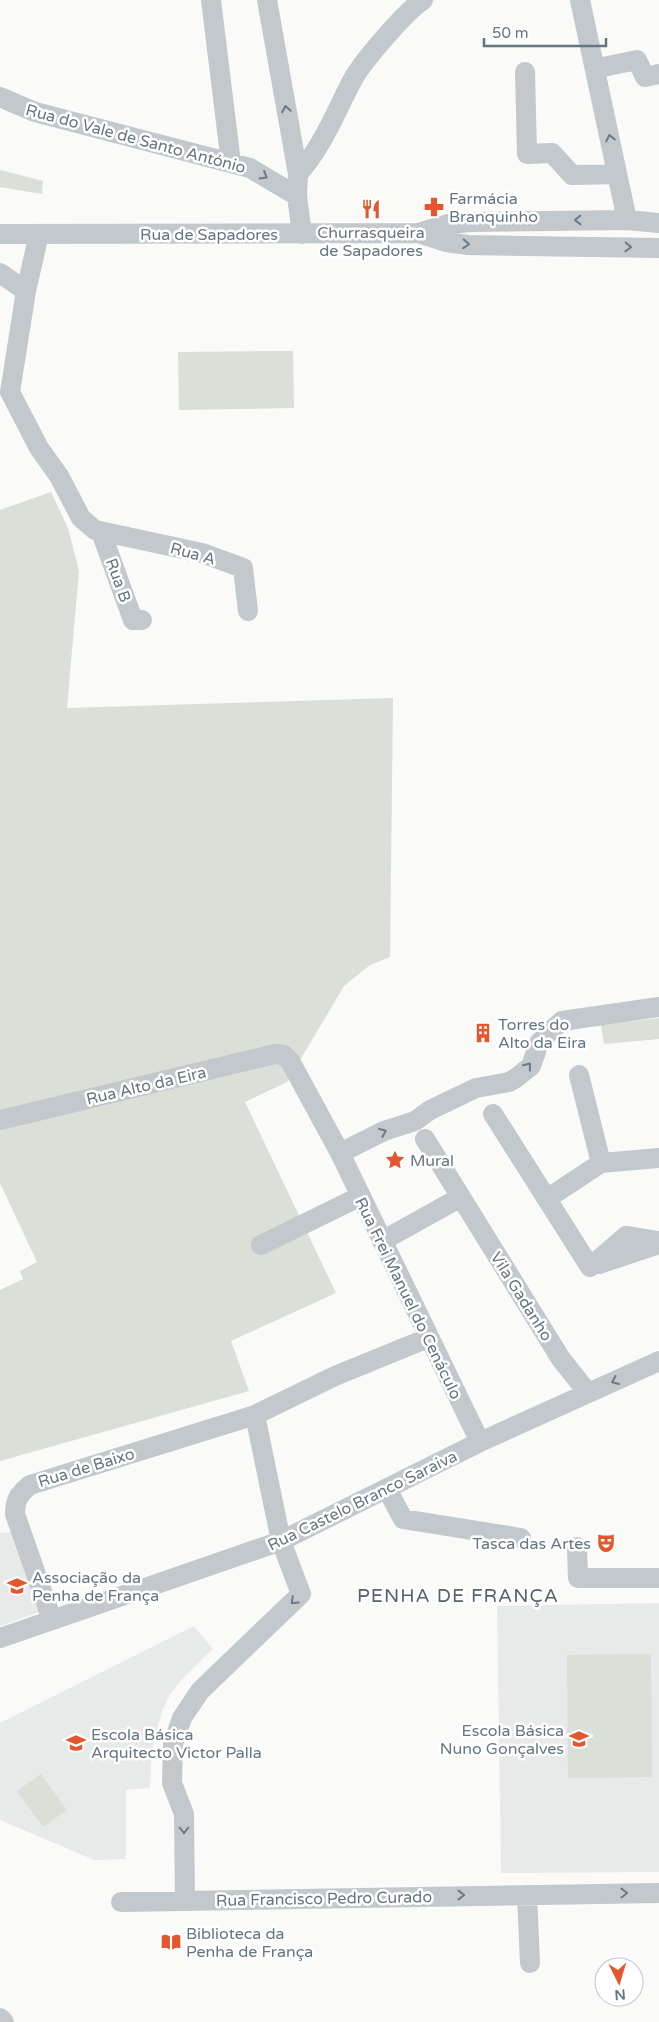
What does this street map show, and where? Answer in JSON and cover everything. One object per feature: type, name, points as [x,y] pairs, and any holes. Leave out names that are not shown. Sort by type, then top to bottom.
[{"type":"street","points":[[211,0],[231,163]]},
{"type":"street","points":[[267,0],[298,174],[297,196],[302,234]]},
{"type":"street","points":[[580,0],[627,220]]},
{"type":"street","points":[[298,174],[311,160],[330,128],[362,64],[421,1]]},
{"type":"street","points":[[603,67],[637,60],[645,77],[659,74]]},
{"type":"street","points":[[525,72],[527,154],[552,153],[572,175],[617,174]]},
{"type":"street","name":"Rua do Vale de Santo António","points":[[0,97],[36,112],[250,168],[297,196]]},
{"type":"street","name":"Rua de Sapadores","points":[[0,234],[418,233],[448,224],[463,223],[627,220],[659,223]]},
{"type":"street","name":"Rua de Sapadores","points":[[418,233],[446,242],[468,245],[659,248]]},
{"type":"street","points":[[39,234],[7,360],[5,391],[39,448],[59,476],[81,518],[95,530],[101,532]]},
{"type":"street","points":[[0,273],[26,291]]},
{"type":"street","name":"Rua A","points":[[101,532],[202,552],[242,568],[248,611]]},
{"type":"street","name":"Rua B","points":[[101,532],[133,620],[142,620]]},
{"type":"street","points":[[340,1154],[384,1131],[416,1121],[430,1110],[476,1088],[509,1082],[516,1078],[531,1066],[536,1050],[545,1036],[562,1022],[659,1007]]},
{"type":"street","name":"Rua Alto da Eira","points":[[0,1120],[274,1054],[284,1054],[290,1061]]},
{"type":"street","name":"Rua Frei Manuel do Cenáculo","points":[[290,1061],[361,1196],[428,1338],[480,1442]]},
{"type":"street","points":[[579,1075],[601,1163]]},
{"type":"street","points":[[493,1114],[590,1267],[659,1242]]},
{"type":"street","name":"Vila Gadanho","points":[[425,1139],[560,1359],[588,1393]]},
{"type":"street","points":[[548,1198],[601,1163],[659,1158]]},
{"type":"street","points":[[261,1245],[361,1196]]},
{"type":"street","points":[[382,1241],[460,1197]]},
{"type":"street","name":"Rua de Baixo","points":[[52,1620],[15,1514],[15,1503],[20,1492],[30,1485],[47,1478],[255,1415],[335,1376],[428,1338]]},
{"type":"street","name":"Rua Castelo Branco Saraiva","points":[[0,1638],[281,1541],[480,1442],[659,1361]]},
{"type":"street","points":[[185,1900],[184,1814],[172,1783],[173,1744],[182,1718],[200,1691],[301,1594],[281,1541],[255,1415]]},
{"type":"street","points":[[387,1489],[403,1520],[521,1538]]},
{"type":"street","points":[[576,1547],[578,1578],[659,1578]]},
{"type":"street","name":"Rua Francisco Pedro Curado","points":[[121,1902],[659,1893]]},
{"type":"street","points":[[527,1895],[530,1963]]},
{"type":"street","points":[[0,2018],[4,2022]]},
{"type":"shaded area","points":[[0,170],[43,181],[42,194],[0,187]]},
{"type":"shaded area","points":[[293,351],[294,408],[179,410],[178,352]]},
{"type":"shaded area","points":[[51,492],[68,528],[79,571],[67,708],[393,698],[390,957],[370,965],[344,986],[287,1082],[245,1102],[336,1293],[231,1341],[249,1391],[0,1461],[0,1290],[23,1279],[20,1271],[37,1262],[0,1183],[0,510]]},
{"type":"shaded area","points":[[659,1018],[659,1039],[604,1044],[601,1025]]},
{"type":"shaded area","name":"Associação da Penha de França","points":[[11,1532],[42,1611],[0,1626],[0,1533]]},
{"type":"shaded area","name":"Escola Básica Nuno Gonçalves","points":[[659,1603],[659,1872],[501,1873],[497,1606]]},
{"type":"shaded area","name":"Escola Básica Arquitecto Victor Palla","points":[[194,1626],[213,1649],[182,1679],[171,1693],[162,1711],[152,1750],[150,1788],[126,1790],[126,1859],[94,1860],[0,1820],[0,1723]]},
{"type":"shaded area","points":[[651,1654],[652,1777],[568,1778],[567,1655]]},
{"type":"shaded area","points":[[41,1774],[67,1810],[43,1827],[17,1791]]},
{"type":"place","name":"Farmácia Branquinho","points":[[434,207]]},
{"type":"place","name":"Churrasqueira de Sapadores","points":[[371,209]]},
{"type":"place","name":"Torres do Alto da Eira","points":[[483,1033]]},
{"type":"place","name":"Mural","points":[[395,1160]]},
{"type":"place","name":"Tasca das Artes","points":[[606,1543]]},
{"type":"place","name":"Associação da Penha de França","points":[[17,1586]]},
{"type":"place","name":"Escola Básica Nuno Gonçalves","points":[[579,1739]]},
{"type":"place","name":"Escola Básica Arquitecto Victor Palla","points":[[76,1743]]},
{"type":"place","name":"Biblioteca da Penha de França","points":[[171,1942]]},
{"type":"district","name":"PENHA DE FRANÇA","points":[[458,1595]]}]
